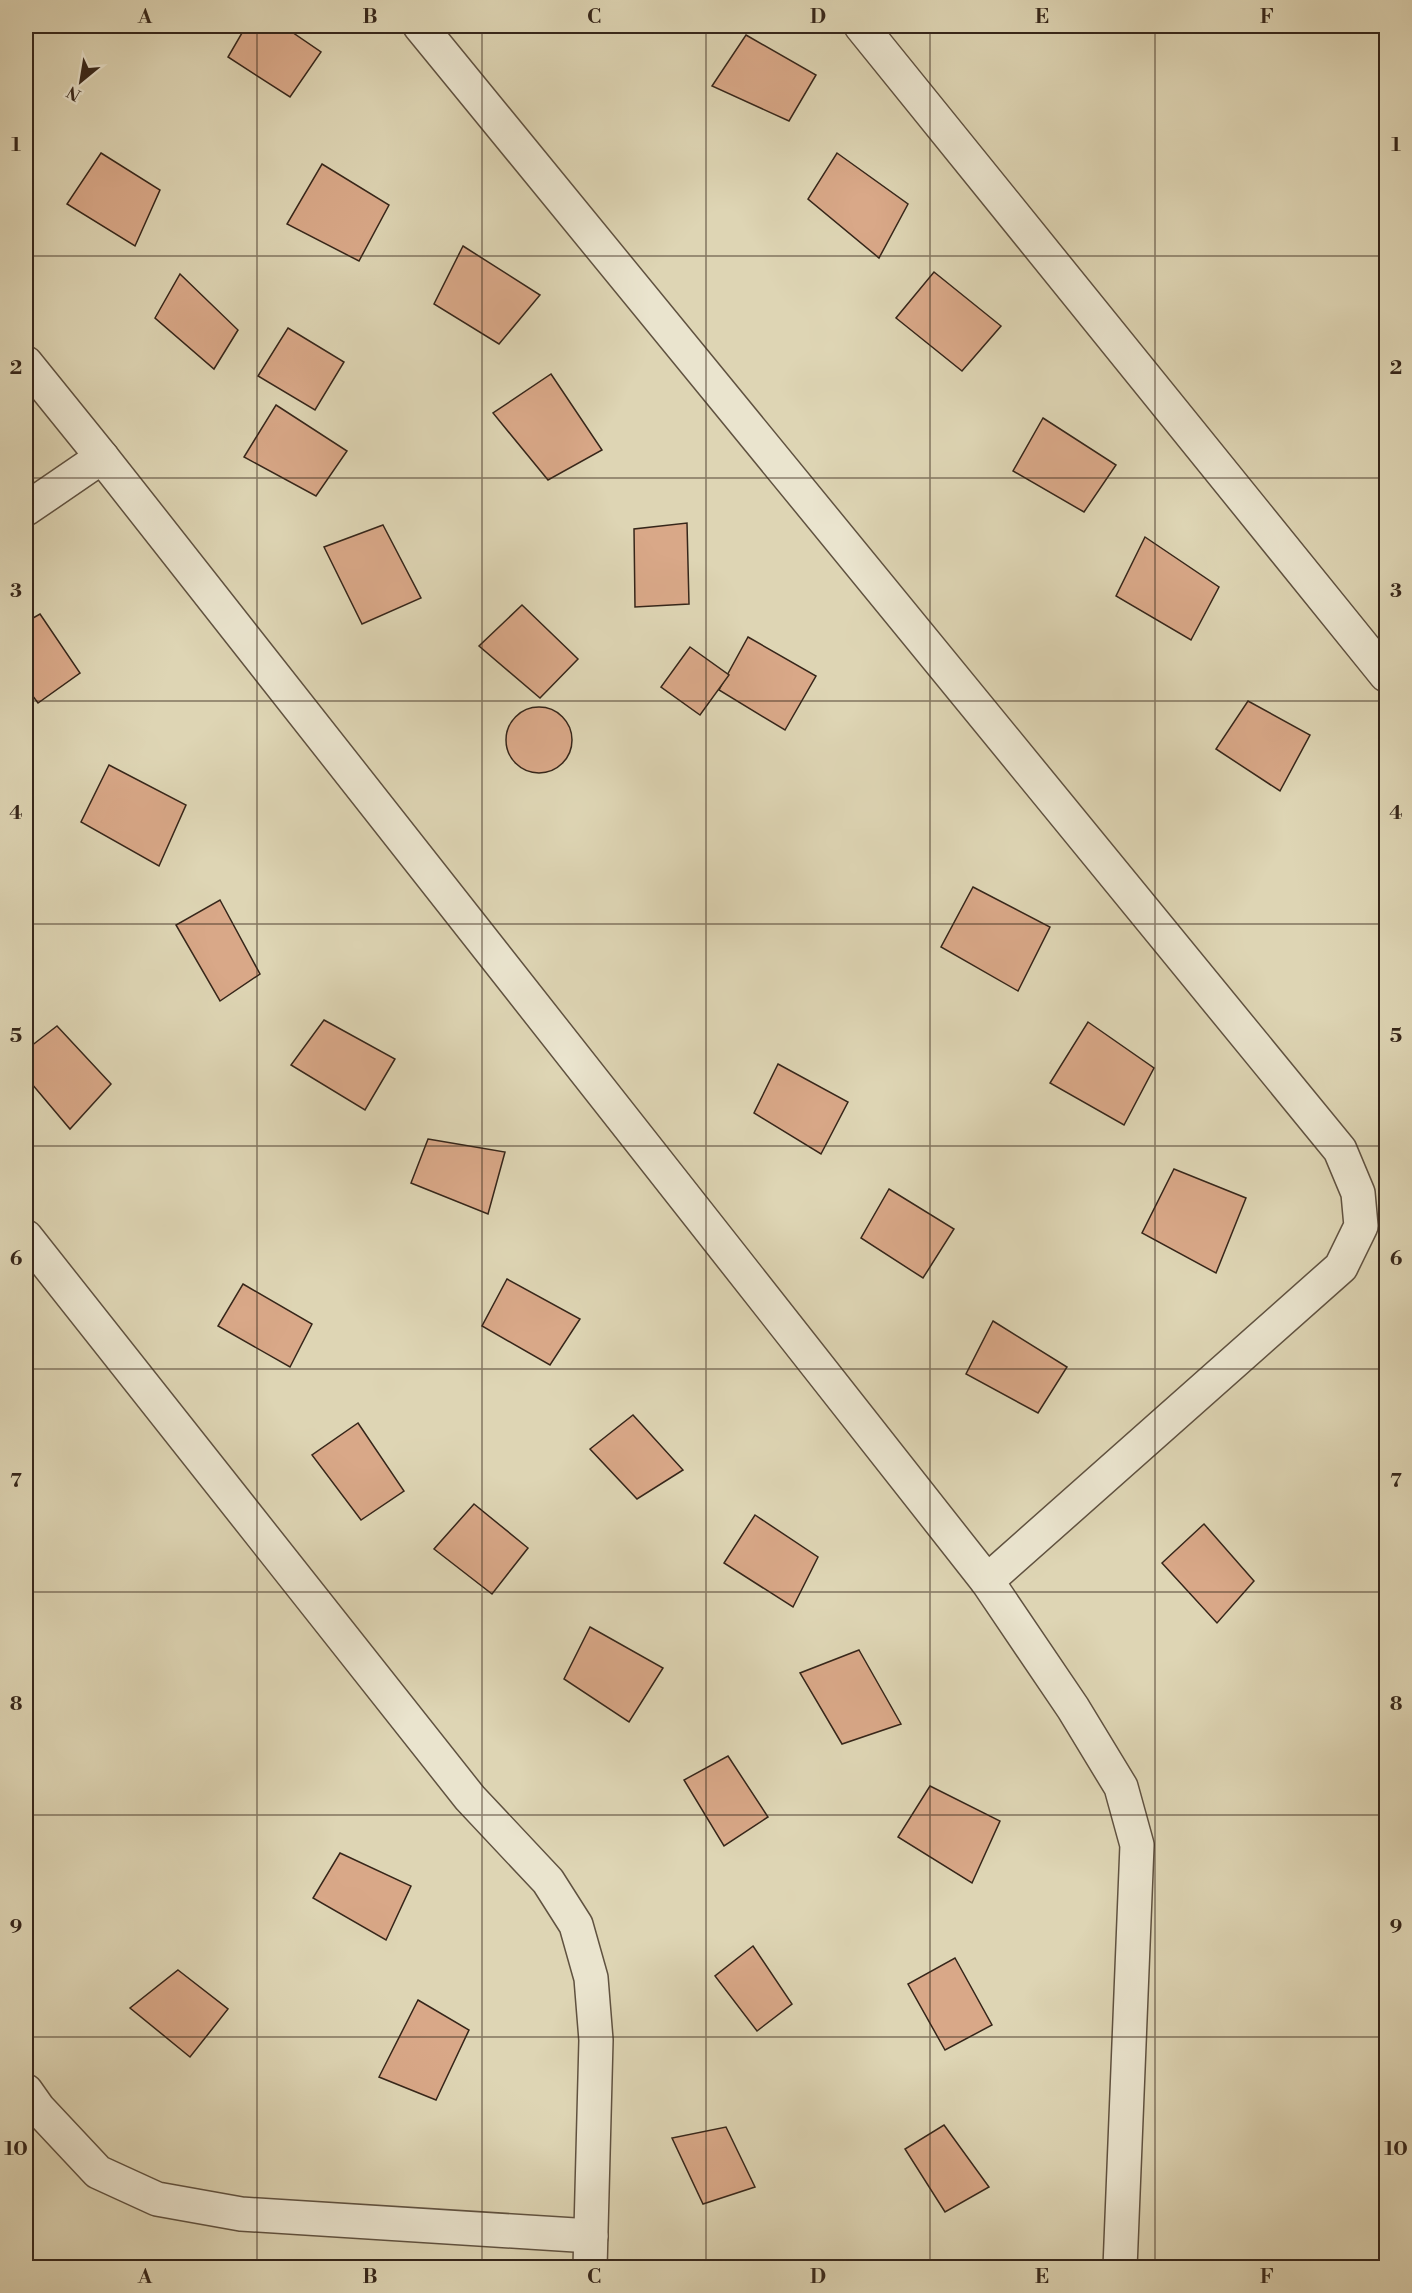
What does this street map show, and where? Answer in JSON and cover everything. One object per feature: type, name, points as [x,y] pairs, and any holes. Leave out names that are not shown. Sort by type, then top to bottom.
[{"type":"street","points":[[420,26],[1340,1150],[1358,1193],[1361,1226],[1341,1267],[987,1581]]},
{"type":"street","points":[[861,26],[1386,675]]},
{"type":"street","points":[[26,363],[987,1581],[1073,1708],[1121,1787],[1137,1845],[1120,2268]]},
{"type":"street","points":[[26,509],[102,457]]},
{"type":"street","points":[[26,1237],[470,1798],[548,1881],[576,1925],[591,1978],[596,2040],[590,2268]]},
{"type":"street","points":[[26,2091],[38,2108],[98,2172],[156,2199],[240,2214],[591,2236]]},
{"type":"building","points":[[246,26],[283,26],[321,52],[290,97],[228,57]]},
{"type":"building","points":[[746,35],[816,75],[789,121],[712,86]]},
{"type":"building","points":[[101,153],[160,190],[135,246],[67,204]]},
{"type":"building","points":[[837,153],[908,204],[879,258],[808,199]]},
{"type":"building","points":[[322,164],[389,205],[359,261],[287,224]]},
{"type":"building","points":[[463,246],[540,295],[499,344],[434,304]]},
{"type":"building","points":[[934,272],[1001,326],[962,371],[896,318]]},
{"type":"building","points":[[180,274],[238,330],[214,369],[155,318]]},
{"type":"building","points":[[288,328],[344,362],[315,410],[258,376]]},
{"type":"building","points":[[551,374],[602,450],[548,480],[493,413]]},
{"type":"building","points":[[276,405],[347,451],[316,496],[244,457]]},
{"type":"building","points":[[1043,418],[1116,465],[1084,512],[1013,471]]},
{"type":"building","points":[[687,523],[689,604],[635,607],[634,529]]},
{"type":"building","points":[[383,525],[421,598],[362,624],[324,547]]},
{"type":"building","points":[[1145,537],[1219,587],[1191,640],[1116,596]]},
{"type":"building","points":[[522,605],[578,659],[540,698],[479,646]]},
{"type":"building","points":[[40,614],[80,673],[38,703],[26,687],[26,622]]},
{"type":"building","points":[[748,637],[816,676],[785,730],[719,690]]},
{"type":"building","points":[[690,647],[729,675],[700,715],[661,687]]},
{"type":"building","points":[[1248,701],[1310,735],[1280,791],[1216,749]]},
{"type":"building","points":[[539,707],[552,710],[562,717],[569,727],[572,740],[569,753],[562,763],[552,770],[539,773],[526,770],[516,763],[509,753],[506,740],[509,727],[516,717],[526,710]]},
{"type":"building","points":[[109,765],[186,805],[159,866],[81,822]]},
{"type":"building","points":[[973,887],[1050,927],[1018,991],[941,947]]},
{"type":"building","points":[[220,900],[260,974],[220,1001],[176,925]]},
{"type":"building","points":[[324,1020],[395,1059],[365,1110],[291,1065]]},
{"type":"building","points":[[1088,1022],[1154,1068],[1124,1125],[1050,1083]]},
{"type":"building","points":[[57,1026],[111,1084],[70,1129],[26,1077],[26,1050]]},
{"type":"building","points":[[778,1064],[848,1102],[821,1154],[754,1113]]},
{"type":"building","points":[[428,1139],[505,1152],[488,1214],[411,1183]]},
{"type":"building","points":[[1174,1169],[1246,1198],[1216,1273],[1142,1233]]},
{"type":"building","points":[[889,1189],[954,1229],[923,1278],[861,1238]]},
{"type":"building","points":[[507,1279],[580,1319],[550,1365],[482,1326]]},
{"type":"building","points":[[243,1284],[312,1324],[290,1367],[218,1326]]},
{"type":"building","points":[[993,1321],[1067,1367],[1038,1413],[966,1374]]},
{"type":"building","points":[[633,1415],[683,1470],[637,1499],[590,1449]]},
{"type":"building","points":[[358,1423],[404,1491],[361,1520],[312,1455]]},
{"type":"building","points":[[474,1504],[528,1548],[492,1594],[434,1549]]},
{"type":"building","points":[[755,1515],[818,1557],[793,1607],[724,1563]]},
{"type":"building","points":[[1204,1524],[1254,1581],[1217,1623],[1162,1563]]},
{"type":"building","points":[[590,1627],[663,1668],[629,1722],[564,1679]]},
{"type":"building","points":[[859,1650],[901,1724],[842,1744],[800,1673]]},
{"type":"building","points":[[728,1756],[768,1817],[724,1846],[684,1780]]},
{"type":"building","points":[[930,1786],[1000,1821],[972,1883],[898,1837]]},
{"type":"building","points":[[340,1853],[411,1886],[386,1940],[313,1898]]},
{"type":"building","points":[[753,1946],[792,2004],[757,2031],[715,1976]]},
{"type":"building","points":[[955,1958],[992,2025],[945,2050],[908,1984]]},
{"type":"building","points":[[178,1970],[228,2009],[190,2057],[130,2008]]},
{"type":"building","points":[[418,2000],[469,2030],[436,2100],[379,2077]]},
{"type":"building","points":[[944,2125],[989,2187],[945,2212],[905,2149]]},
{"type":"building","points":[[726,2127],[755,2187],[703,2204],[672,2138]]}]
